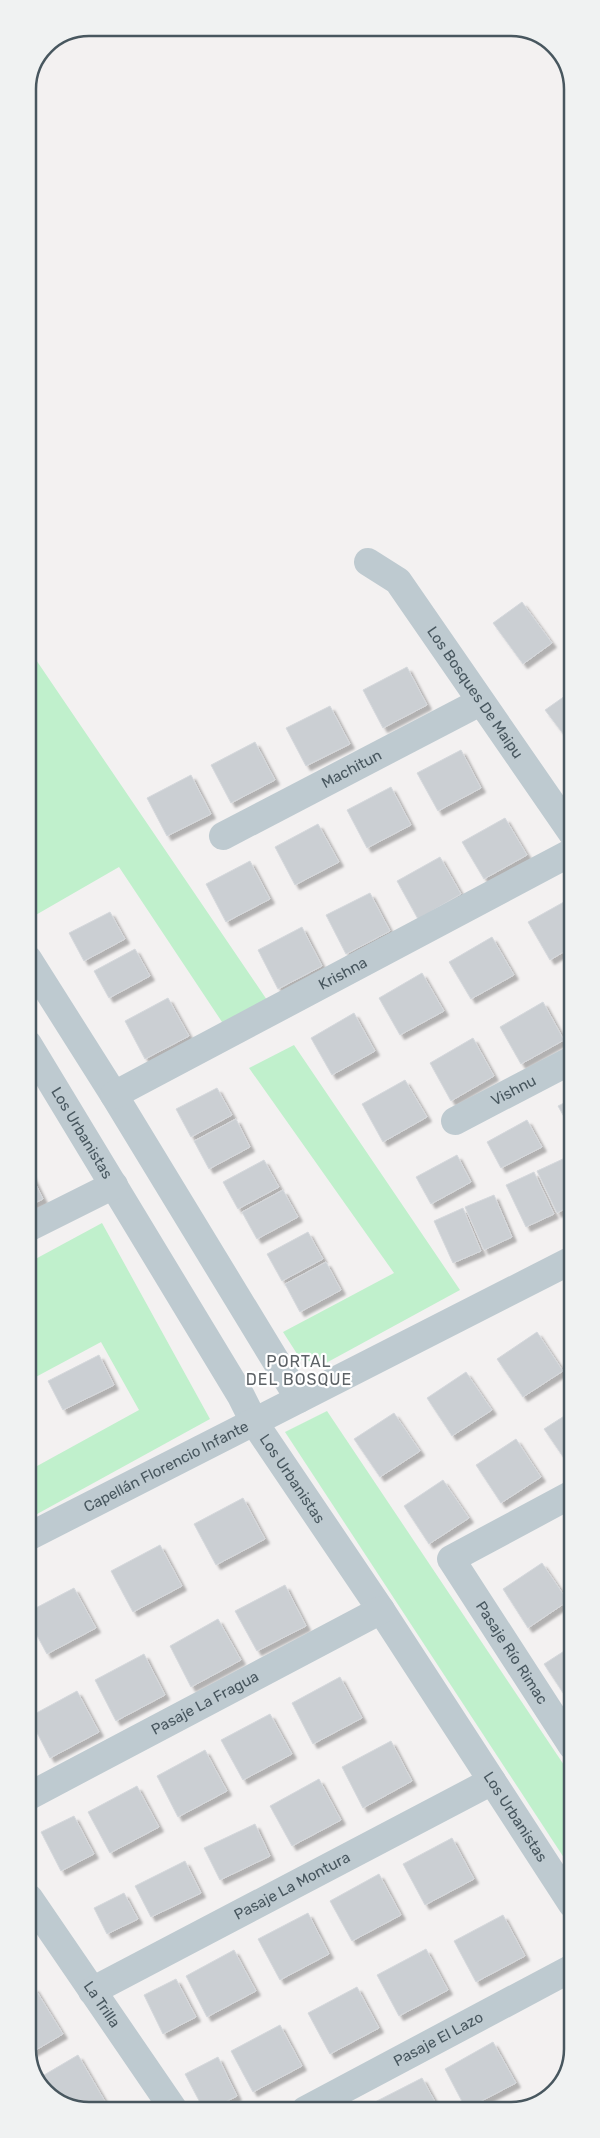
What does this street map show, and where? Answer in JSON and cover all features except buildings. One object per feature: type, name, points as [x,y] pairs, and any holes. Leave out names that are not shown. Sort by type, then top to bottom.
[{"type":"street","name":"Los Bosques De Maipu","points":[[368,562],[398,581],[564,823]]},
{"type":"street","name":"Machitun","points":[[223,836],[480,702]]},
{"type":"street","name":"Krishna","points":[[114,1095],[564,856]]},
{"type":"street","points":[[36,972],[114,1095],[299,1399]]},
{"type":"street","name":"Los Urbanistas","points":[[36,1057],[241,1396],[254,1422],[381,1610],[564,1892]]},
{"type":"street","name":"Vishnu","points":[[455,1121],[564,1064]]},
{"type":"street","points":[[36,1224],[114,1184]]},
{"type":"street","name":"Capellán Florencio Infante","points":[[36,1533],[564,1264]]},
{"type":"street","name":"Pasaje Río Rimac","points":[[564,1498],[451,1559],[564,1734]]},
{"type":"street","name":"Pasaje La Fragua","points":[[36,1792],[381,1610]]},
{"type":"street","name":"Pasaje La Montura","points":[[92,1991],[492,1781]]},
{"type":"street","name":"La Trilla","points":[[36,1908],[168,2102]]},
{"type":"street","name":"Pasaje El Lazo","points":[[320,2102],[564,1972]]},
{"type":"green space","points":[[36,660],[267,1000],[226,1028],[119,867],[36,915]]},
{"type":"green space","points":[[294,1045],[460,1290],[326,1363],[301,1360],[283,1332],[394,1273],[249,1068]]},
{"type":"green space","points":[[102,1223],[210,1419],[36,1515],[36,1467],[139,1410],[101,1342],[36,1377],[36,1259]]},
{"type":"green space","points":[[327,1411],[564,1765],[564,1858],[285,1432]]},
{"type":"district","name":"PORTAL DEL BOSQUE","points":[[299,1370]]}]
